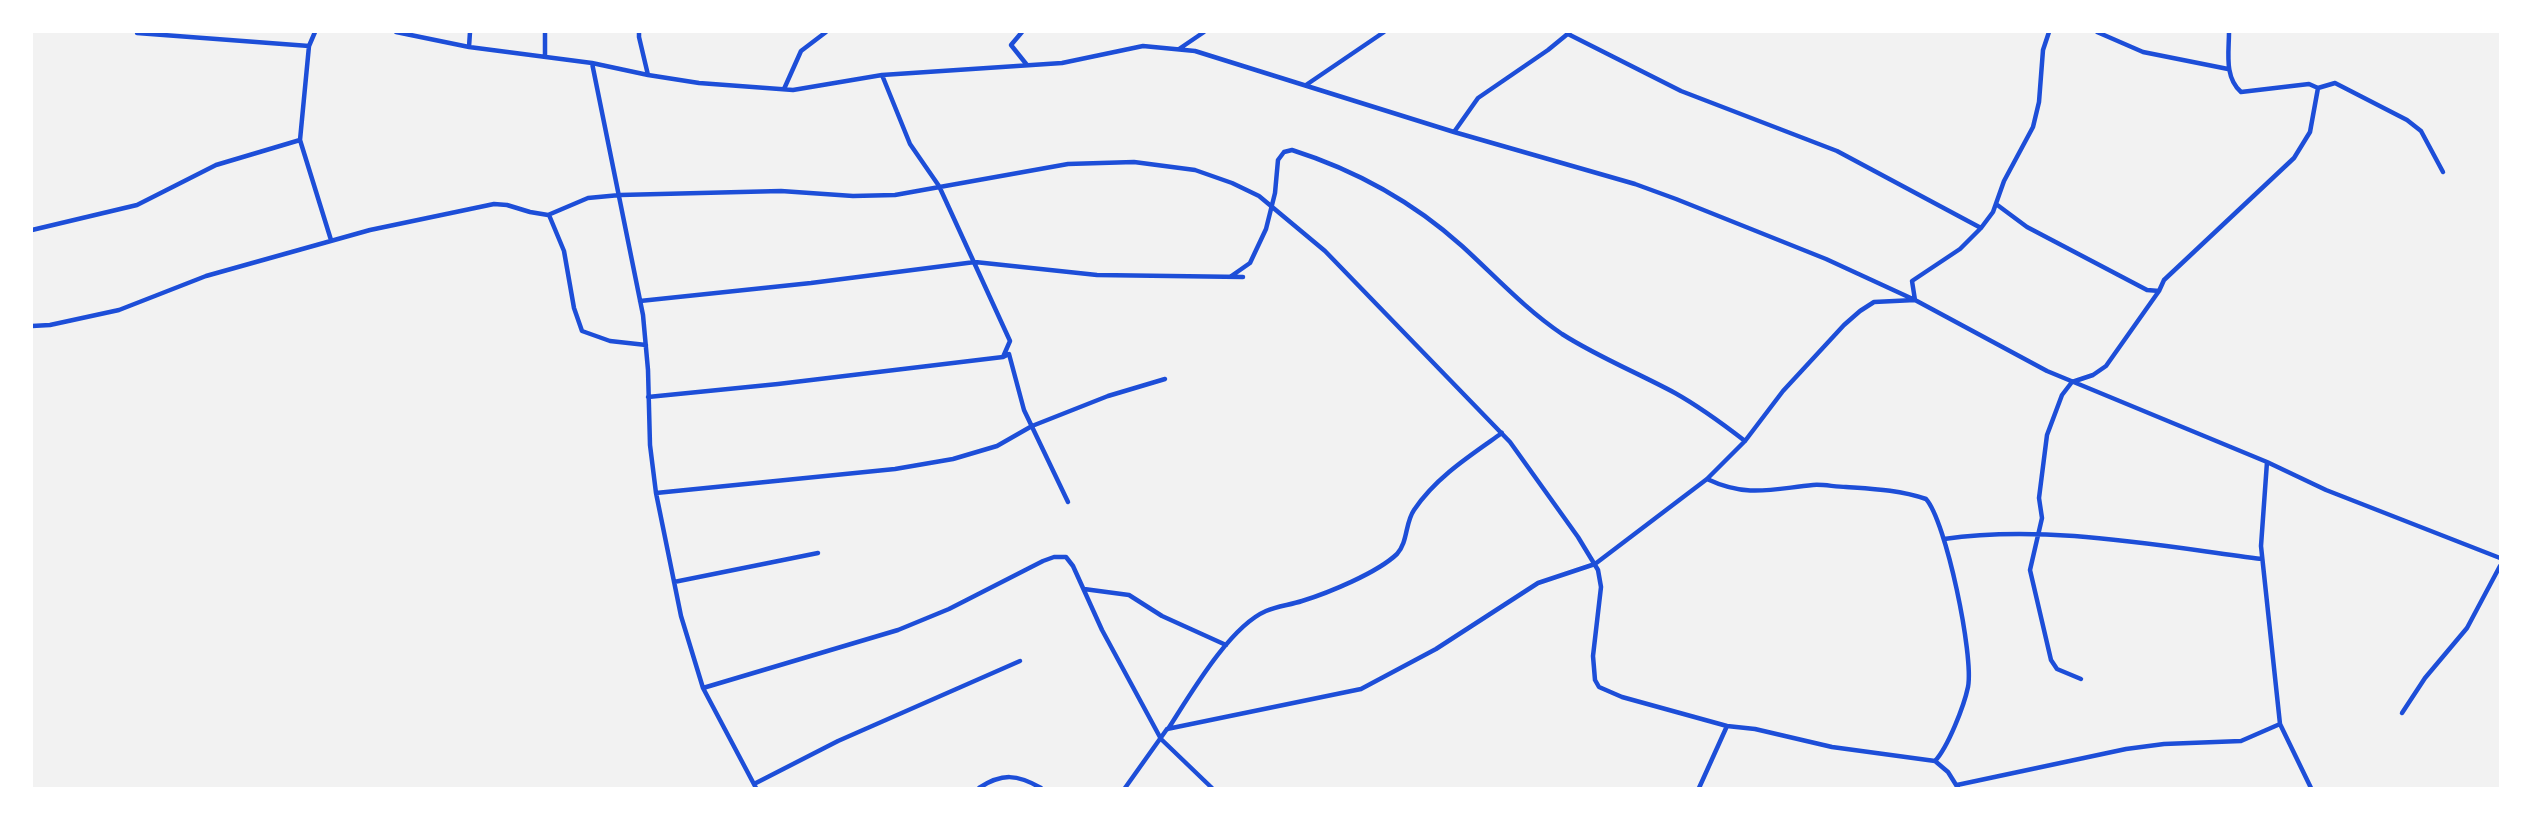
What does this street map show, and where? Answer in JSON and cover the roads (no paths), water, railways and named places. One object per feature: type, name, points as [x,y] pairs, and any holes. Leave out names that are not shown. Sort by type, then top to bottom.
[{"type":"street","points":[[315,32],[309,46],[300,140],[331,240]]},
{"type":"street","points":[[396,32],[469,47],[592,62],[699,83],[793,90],[882,75],[1062,63],[1143,46],[1195,51],[1454,132],[1636,184],[1826,259],[1915,300],[2072,382],[2267,462],[2326,490],[2501,558]]},
{"type":"street","points":[[469,47],[470,32]]},
{"type":"street","points":[[545,32],[545,56]]},
{"type":"street","points":[[639,32],[648,75]]},
{"type":"street","points":[[784,89],[801,51],[826,32]]},
{"type":"street","points":[[1022,32],[1011,46],[1028,65]]},
{"type":"street","points":[[1179,49],[1204,32]]},
{"type":"street","points":[[1305,86],[1384,32]]},
{"type":"street","points":[[1915,300],[1912,281],[1947,259],[1981,228],[1996,204],[2009,172],[2033,127],[2039,102],[2043,50],[2049,32]]},
{"type":"street","points":[[2097,32],[2143,52],[2228,69]]},
{"type":"street","points":[[2229,32],[2228,69],[2235,86],[2241,92],[2309,84],[2318,88],[2335,83],[2407,120],[2421,131],[2442,172]]},
{"type":"street","points":[[138,33],[309,46]]},
{"type":"street","points":[[1454,132],[1478,98],[1569,33],[1681,91],[1837,150],[1981,228]]},
{"type":"street","points":[[592,62],[640,301],[646,345],[656,493],[674,582],[692,656],[703,688],[755,786],[838,741],[1020,661]]},
{"type":"street","points":[[882,75],[910,144],[939,186],[1010,341],[1003,357]]},
{"type":"street","points":[[2081,679],[2057,668],[2049,654],[2030,570],[2042,518],[2040,483],[2047,436],[2062,396],[2072,382],[2093,375],[2106,366],[2164,280],[2294,158],[2310,131],[2318,88]]},
{"type":"street","points":[[32,230],[137,205],[216,165],[300,140]]},
{"type":"street","points":[[1230,277],[1250,263],[1266,229],[1272,207],[1278,160],[1284,152],[1292,150],[1346,169],[1406,203],[1460,244],[1524,305],[1563,334],[1676,393],[1745,441]]},
{"type":"street","points":[[32,326],[50,325],[119,310],[198,278],[331,240],[494,204],[548,215],[588,198],[620,195],[781,191],[853,196],[895,195],[1068,164],[1134,162],[1195,170],[1250,190],[1325,251],[1502,433],[1595,564],[1601,587],[1593,656],[1595,680],[1599,687],[1622,697],[1727,726],[1755,729],[1832,747],[1936,761],[1948,772],[1957,787],[2126,749],[2164,744],[2241,741],[2280,724]]},
{"type":"street","points":[[1996,204],[2027,227],[2147,290],[2159,291]]},
{"type":"street","points":[[548,215],[564,251],[574,308],[582,331],[610,341],[646,345]]},
{"type":"street","points":[[640,301],[975,262],[1097,275],[1243,277]]},
{"type":"street","points":[[1167,729],[1361,689],[1436,649],[1538,583],[1595,564],[1707,479],[1745,441],[1783,391],[1860,311],[1874,302],[1915,300]]},
{"type":"street","points":[[648,397],[778,384],[1003,357],[1009,354],[1024,410],[1068,502]]},
{"type":"street","points":[[656,493],[895,469],[953,459],[997,446],[1032,426],[1108,396],[1165,379]]},
{"type":"street","points":[[1125,789],[1205,671],[1226,645],[1265,611],[1306,600],[1354,580],[1396,555],[1402,546],[1412,512],[1420,501],[1454,468],[1502,433]]},
{"type":"street","points":[[2267,462],[2261,546],[2280,724],[2311,789]]},
{"type":"street","points":[[1707,479],[1726,488],[1744,492],[1773,491],[1816,484],[1889,489],[1907,492],[1930,503],[1944,539],[1962,614],[1968,666],[1968,687],[1945,748],[1936,761]]},
{"type":"street","points":[[1944,539],[1985,533],[2039,533],[2262,559]]},
{"type":"street","points":[[674,582],[818,553]]},
{"type":"street","points":[[703,688],[898,630],[949,609],[1054,557],[1066,557],[1070,560],[1102,630],[1161,739],[1212,789]]},
{"type":"street","points":[[2402,713],[2425,678],[2467,628],[2501,566]]},
{"type":"street","points":[[1084,589],[1129,595],[1162,616],[1226,645]]},
{"type":"street","points":[[1699,789],[1727,726]]},
{"type":"street","points":[[979,789],[993,779],[1011,777],[1041,789]]}]
